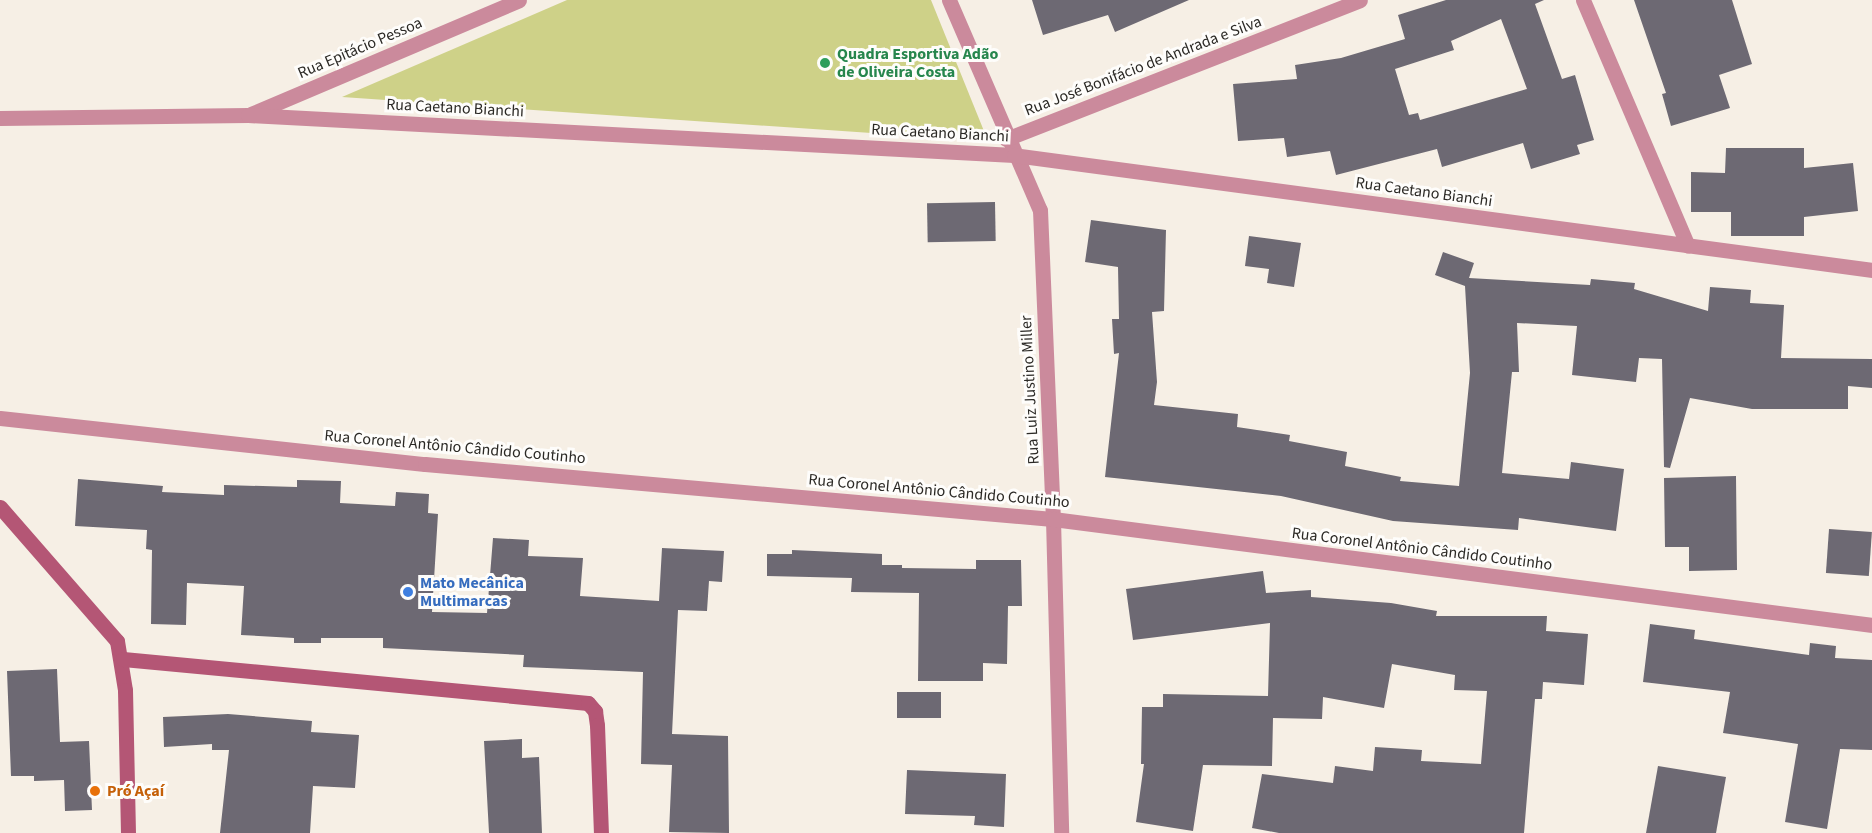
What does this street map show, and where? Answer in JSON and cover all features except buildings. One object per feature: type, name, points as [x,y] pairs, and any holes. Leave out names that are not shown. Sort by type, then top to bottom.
[{"type":"main road","points":[[0,507],[104,624],[123,660],[128,833]]},
{"type":"main road","points":[[123,660],[588,703],[595,711],[597,724],[601,833]]},
{"type":"street","name":"Rua Epitácio Pessoa","points":[[248,115],[519,0]]},
{"type":"street","name":"Rua Luiz Justino Miller","points":[[949,0],[1006,139],[1040,210],[1053,519],[1061,833]]},
{"type":"street","name":"Rua José Bonifácio de Andrada e Silva","points":[[1006,139],[1360,0]]},
{"type":"street","points":[[1583,0],[1688,246]]},
{"type":"street","name":"Rua Caetano Bianchi","points":[[0,118],[248,115],[1014,155],[1872,270]]},
{"type":"street","name":"Rua Coronel Antônio Cândido Coutinho","points":[[0,418],[425,464],[1053,519],[1872,625]]},
{"type":"green space","points":[[567,0],[931,0],[988,141],[342,97]]},
{"type":"place","name":"Quadra Esportiva Adão de Oliveira Costa","points":[[825,63]]},
{"type":"place","name":"Mato Mecânica Multimarcas","points":[[408,592]]},
{"type":"place","name":"Pró Açaí","points":[[95,791]]}]
